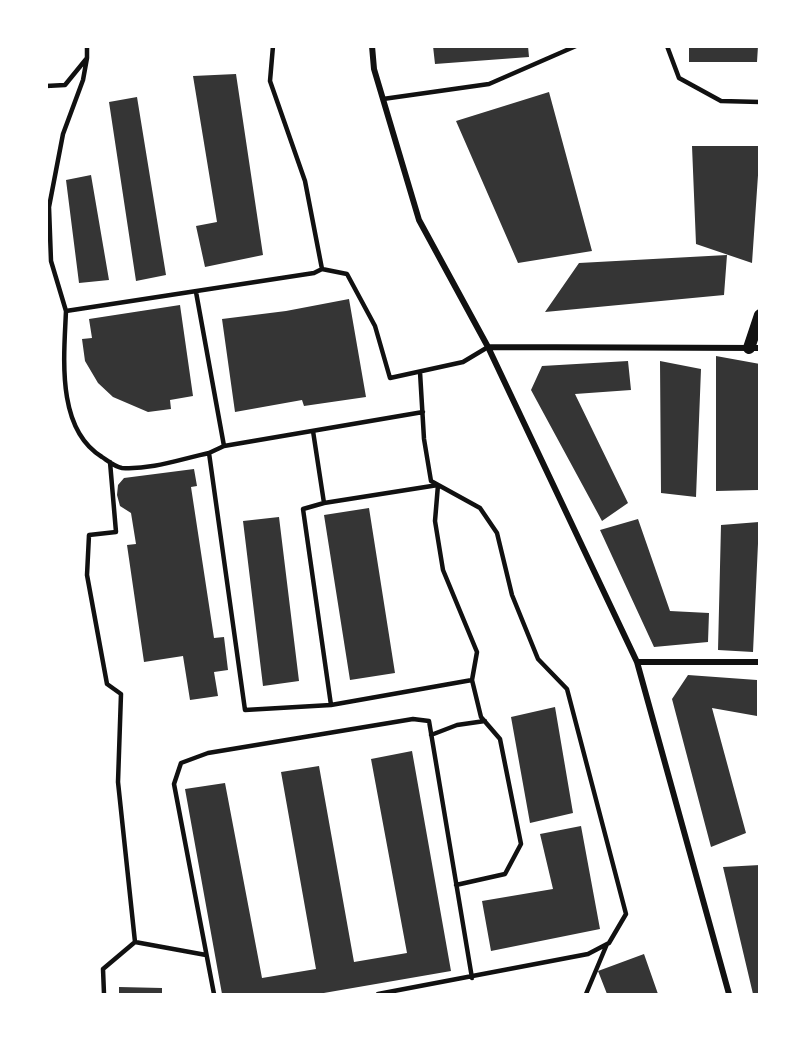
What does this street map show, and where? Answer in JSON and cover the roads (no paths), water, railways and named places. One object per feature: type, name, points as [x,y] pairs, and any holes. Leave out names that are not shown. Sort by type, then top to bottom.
[{"type":"main road","points":[[754,348],[759,315]]},
{"type":"street","points":[[372,46],[374,69],[419,220],[488,347],[637,662],[729,994]]},
{"type":"street","points":[[488,347],[754,348]]},
{"type":"street","points":[[637,662],[759,662]]},
{"type":"lane","points":[[87,46],[83,80],[63,134],[49,207],[51,261],[66,311],[64,360],[70,412],[90,450],[119,468],[146,467],[209,453],[224,446],[423,412]]},
{"type":"lane","points":[[273,46],[270,81],[305,181],[322,269]]},
{"type":"lane","points":[[383,99],[489,84],[576,46]]},
{"type":"lane","points":[[667,46],[679,78],[721,101],[759,102]]},
{"type":"lane","points":[[46,86],[65,85],[87,58]]},
{"type":"lane","points":[[66,311],[314,273],[322,269],[347,274],[375,326],[390,378],[463,362],[488,347]]},
{"type":"lane","points":[[196,292],[224,446]]},
{"type":"lane","points":[[420,372],[431,481],[480,508],[497,533],[512,595],[538,659],[567,689],[626,914],[607,944],[586,994]]},
{"type":"lane","points":[[312,431],[324,503]]},
{"type":"lane","points":[[209,453],[245,710],[331,705],[472,680]]},
{"type":"lane","points":[[110,462],[116,532],[89,535],[87,575],[107,684],[121,694],[118,782],[135,942]]},
{"type":"lane","points":[[331,705],[303,509],[324,503],[438,485]]},
{"type":"lane","points":[[438,485],[436,531],[443,570],[477,652],[472,680],[484,721],[500,739],[521,843],[505,874],[456,885]]},
{"type":"lane","points":[[214,994],[174,784],[181,763],[208,753],[413,719],[429,721],[472,978]]},
{"type":"lane","points":[[431,735],[457,725],[484,721]]},
{"type":"lane","points":[[135,942],[206,955]]},
{"type":"lane","points":[[104,994],[103,969],[135,942]]},
{"type":"lane","points":[[378,994],[472,978],[588,954],[607,944]]}]
